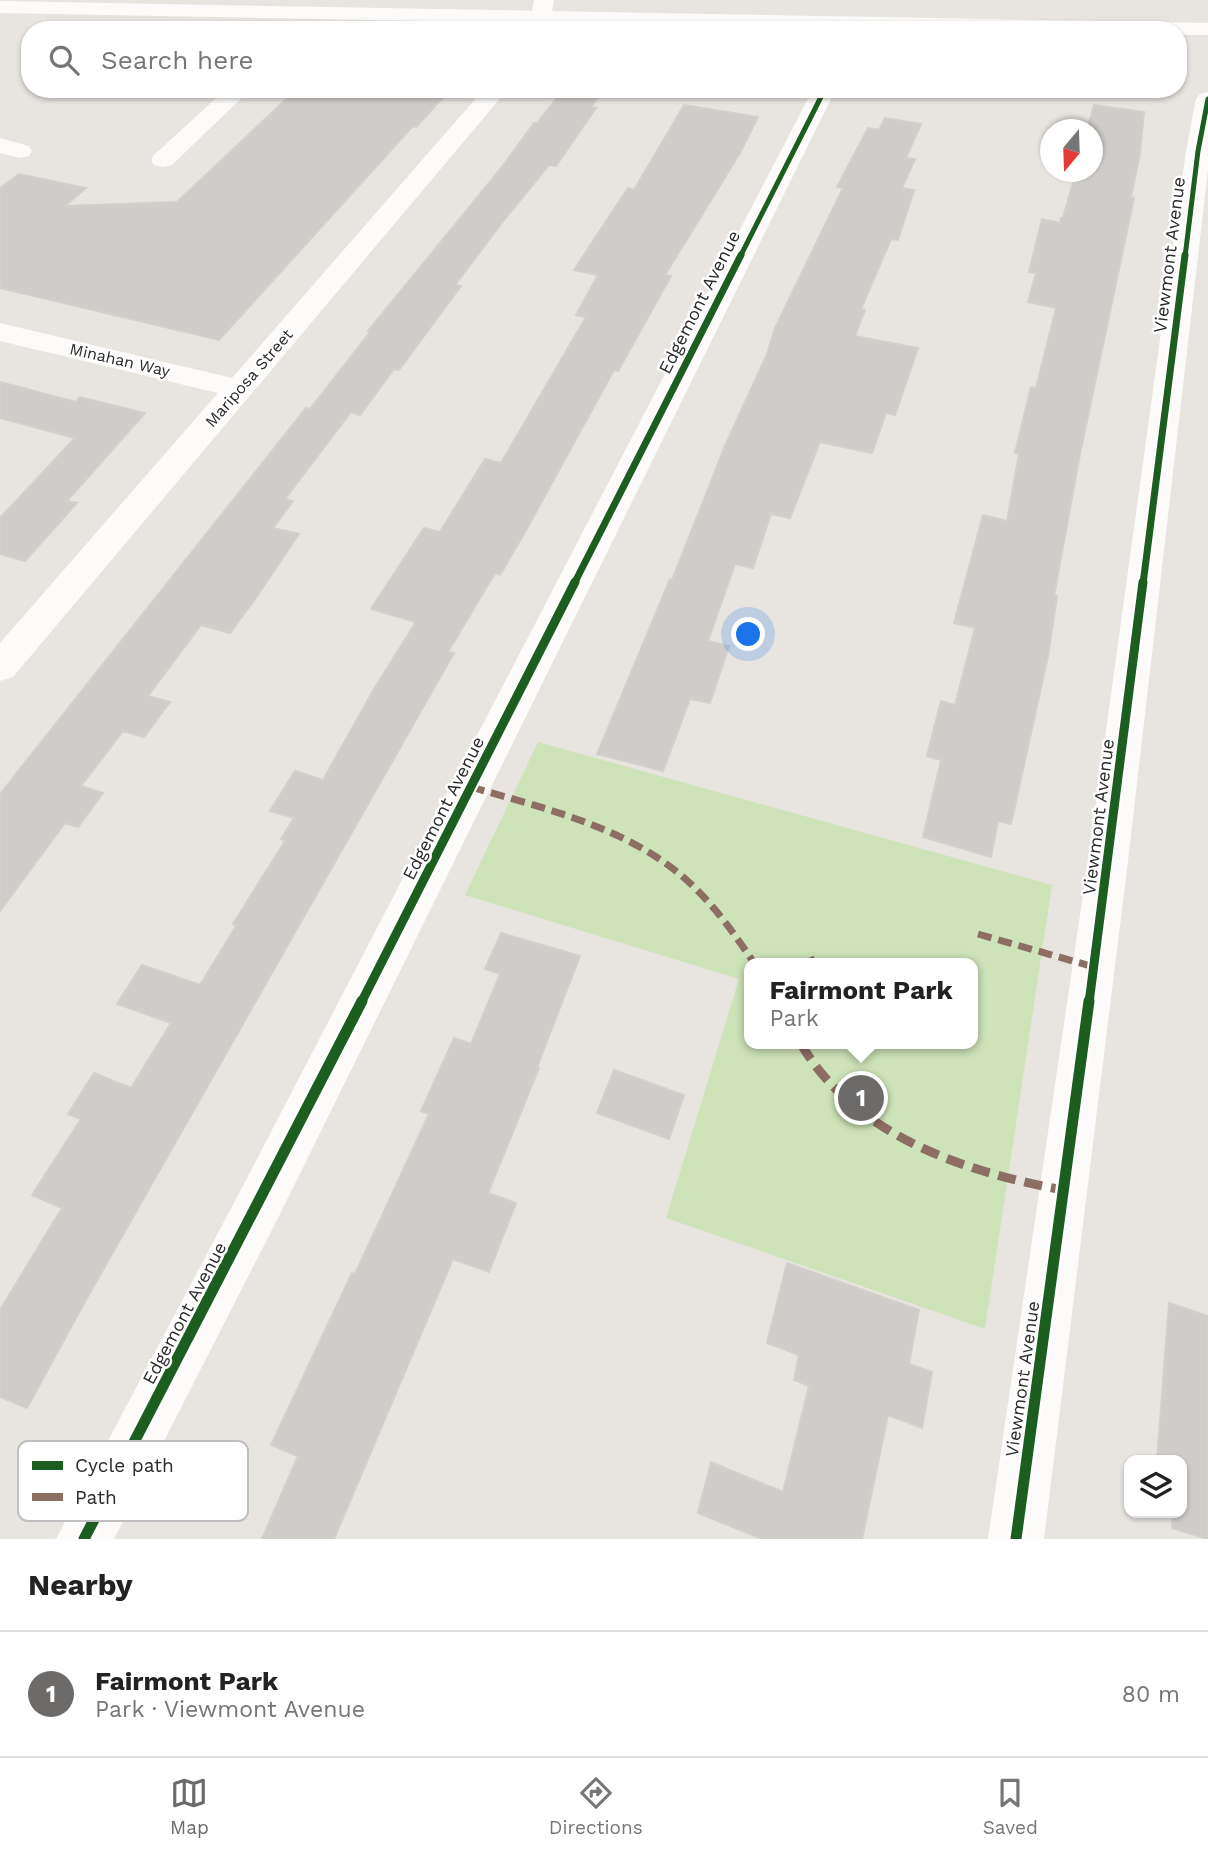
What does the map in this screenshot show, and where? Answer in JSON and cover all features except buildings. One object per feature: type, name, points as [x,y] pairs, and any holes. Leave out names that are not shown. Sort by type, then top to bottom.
[{"type":"street","points":[[0,7],[286,21]]},
{"type":"street","points":[[345,21],[541,16],[697,21]]},
{"type":"street","points":[[1187,29],[1208,29]]},
{"type":"street","points":[[163,160],[230,98]]},
{"type":"street","name":"Mariposa Street","points":[[7,648],[240,389],[489,98]]},
{"type":"street","name":"Edgemont Avenue","points":[[135,1441],[262,1199],[820,98]]},
{"type":"street","name":"Viewmont Avenue","points":[[1016,1539],[1108,860],[1198,151],[1208,99]]},
{"type":"street","name":"Minahan Way","points":[[0,332],[240,389]]},
{"type":"street","name":"Edgemont Avenue","points":[[84,1539],[93,1521]]},
{"type":"green space","points":[[538,742],[1052,885],[985,1329],[666,1218],[739,979],[465,895]]},
{"type":"marked path","points":[[471,787],[597,827],[633,843],[666,863],[697,889],[726,922],[751,958]]},
{"type":"marked path","points":[[978,934],[1094,967]]},
{"type":"marked path","points":[[804,1049],[820,1072],[836,1088],[909,1142],[957,1164],[982,1172],[1063,1190]]},
{"type":"cycle path","points":[[135,1441],[262,1199],[820,98]]},
{"type":"cycle path","points":[[1016,1539],[1108,861],[1198,151],[1208,99]]},
{"type":"cycle path","points":[[84,1539],[93,1521]]},
{"type":"place","name":"Fairmont Park","points":[[861,1098]]}]
